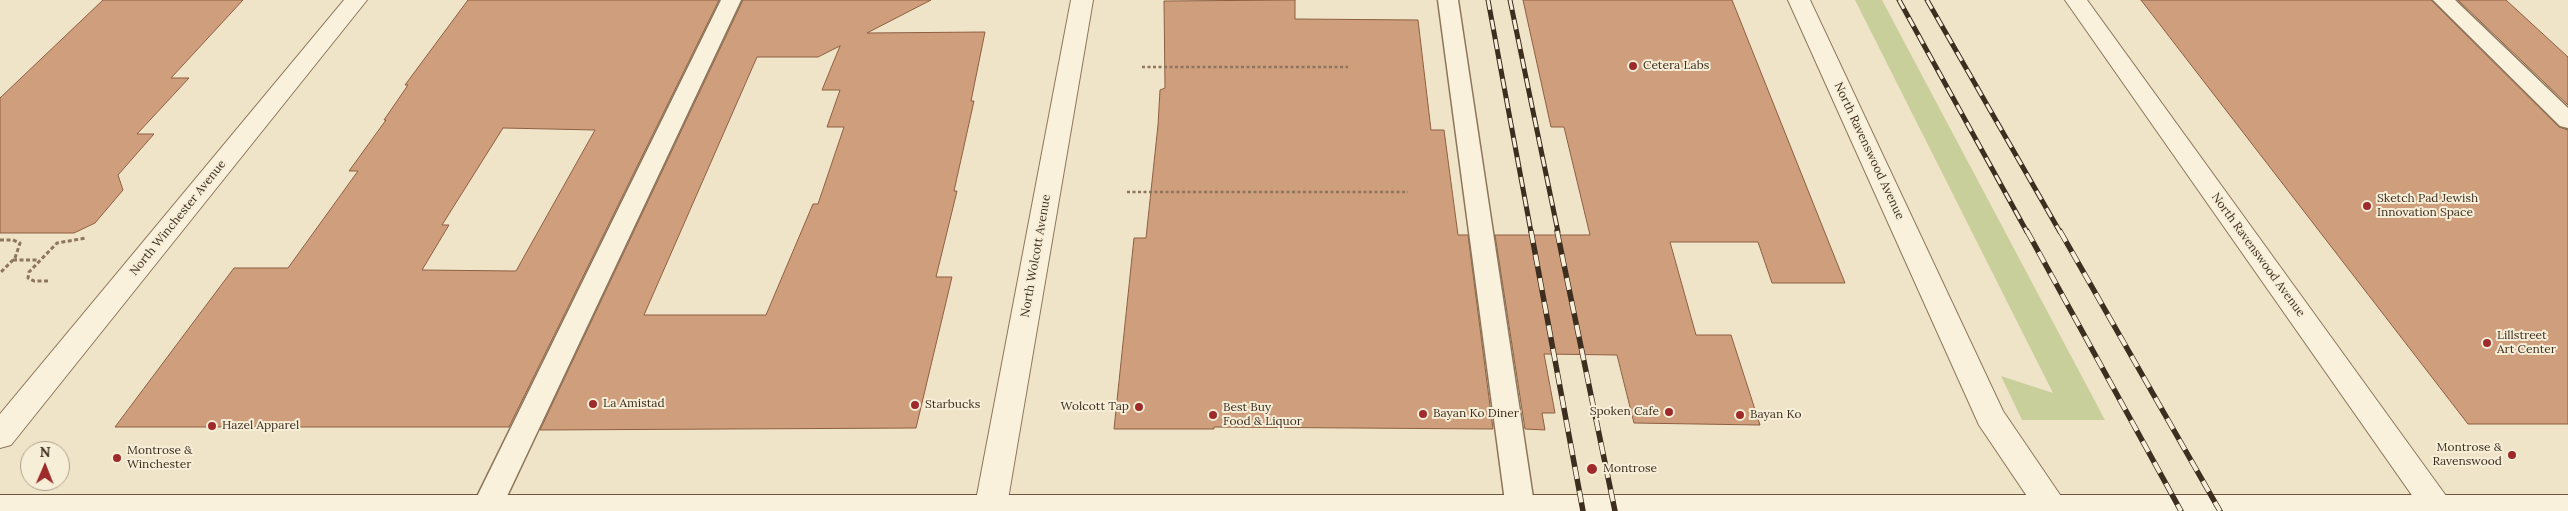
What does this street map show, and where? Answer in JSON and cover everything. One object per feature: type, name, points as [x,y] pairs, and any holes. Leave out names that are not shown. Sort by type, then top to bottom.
[{"type":"street","name":"North Winchester Avenue","points":[[0,436],[356,0]]},
{"type":"street","name":"North Wolcott Avenue","points":[[990,510],[1082,0]]},
{"type":"street","name":"North Ravenswood Avenue","points":[[1799,0],[1990,417],[2054,510]]},
{"type":"street","name":"North Ravenswood Avenue","points":[[2076,0],[2439,509]]},
{"type":"street","points":[[0,508],[485,510],[2054,510],[2568,508]]},
{"type":"lane","points":[[485,510],[731,0]]},
{"type":"lane","points":[[1448,0],[1500,510]]},
{"type":"lane","points":[[2443,0],[2568,121]]},
{"type":"path","points":[[1142,67],[1348,68]]},
{"type":"path","points":[[1127,192],[1408,192]]},
{"type":"path","points":[[48,281],[34,281],[28,278],[29,272],[58,243],[86,238]]},
{"type":"path","points":[[0,240],[13,240],[20,243],[19,250],[13,260],[0,273]]},
{"type":"path","points":[[13,260],[40,260]]},
{"type":"green space","points":[[1855,0],[1882,0],[2105,420],[2022,420],[2001,376],[2053,393]]},
{"type":"building","points":[[103,0],[243,0],[171,78],[189,78],[137,134],[154,134],[118,175],[123,190],[95,223],[74,233],[0,233],[0,98]]},
{"type":"building","points":[[468,0],[719,0],[509,427],[115,427],[234,268],[288,268],[358,171],[349,171],[386,120],[384,120],[408,85],[405,85]],"holes":[[[503,128],[595,130],[516,271],[422,270],[449,225],[442,225]]]},
{"type":"building","points":[[743,0],[931,0],[867,33],[985,32],[971,101],[974,101],[954,191],[957,191],[936,277],[952,277],[916,428],[540,430]],"holes":[[[840,46],[822,90],[840,90],[827,127],[844,127],[818,204],[813,204],[766,315],[644,315],[757,57],[818,57]]]},
{"type":"building","points":[[1295,0],[1295,19],[1418,20],[1431,130],[1444,130],[1458,235],[1468,235],[1493,429],[1214,427],[1214,429],[1114,429],[1134,238],[1146,238],[1160,90],[1165,88],[1164,1]]},
{"type":"building","points":[[1523,0],[1732,0],[1845,283],[1772,283],[1758,242],[1670,242],[1696,335],[1731,335],[1760,425],[1634,423],[1617,355],[1544,354],[1555,413],[1542,413],[1545,430],[1525,429],[1495,235],[1590,235],[1564,127],[1551,127]]},
{"type":"building","points":[[2141,0],[2431,0],[2559,127],[2568,130],[2568,424],[2468,424]]},
{"type":"building","points":[[2458,0],[2506,0],[2568,57],[2568,105]]},
{"type":"railway","points":[[1488,0],[1531,232]]},
{"type":"railway","points":[[1510,0],[1558,232]]},
{"type":"railway","points":[[1899,0],[2027,232]]},
{"type":"railway","points":[[1927,0],[2060,232]]},
{"type":"railway","points":[[1531,231],[1583,511]]},
{"type":"railway","points":[[1557,231],[1615,511]]},
{"type":"railway","points":[[2027,231],[2181,511]]},
{"type":"railway","points":[[2060,231],[2220,511]]},
{"type":"place","name":"Cetera Labs","points":[[1633,66]]},
{"type":"place","name":"Sketch Pad Jewish Innovation Space","points":[[2367,206]]},
{"type":"place","name":"Lillstreet Art Center","points":[[2487,343]]},
{"type":"place","name":"La Amistad","points":[[593,404]]},
{"type":"place","name":"Starbucks","points":[[915,405]]},
{"type":"place","name":"Wolcott Tap","points":[[1139,407]]},
{"type":"place","name":"Spoken Cafe","points":[[1669,412]]},
{"type":"place","name":"Bayan Ko Diner","points":[[1423,414]]},
{"type":"place","name":"Best Buy Food & Liquor","points":[[1213,415]]},
{"type":"place","name":"Bayan Ko","points":[[1740,415]]},
{"type":"place","name":"Hazel Apparel","points":[[212,426]]},
{"type":"place","name":"Montrose & Ravenswood","points":[[2512,455]]},
{"type":"place","name":"Montrose & Winchester","points":[[117,458]]},
{"type":"place","name":"Montrose","points":[[1592,469]]}]
